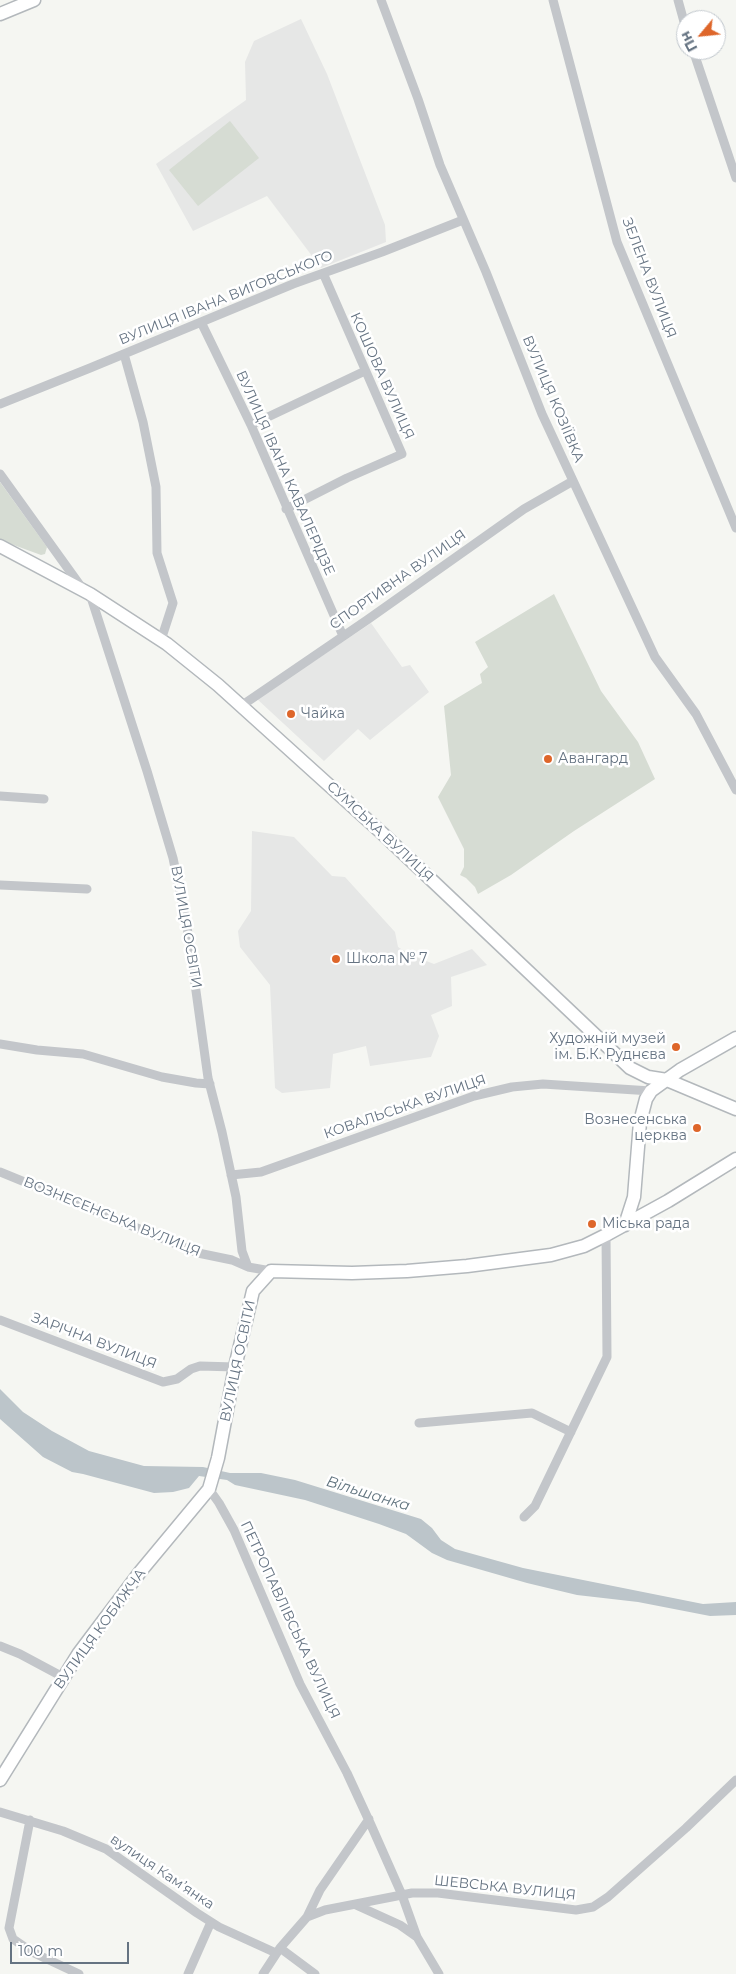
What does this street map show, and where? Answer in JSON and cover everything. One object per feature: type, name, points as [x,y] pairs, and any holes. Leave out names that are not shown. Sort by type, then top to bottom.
[{"type":"street","points":[[0,14],[34,0]]},
{"type":"street","name":"ВУЛИЦЯ КОЗІЇВКА","points":[[381,0],[418,99],[440,165],[542,414],[656,657],[696,714],[736,790]]},
{"type":"street","name":"ЗЕЛЕНА ВУЛИЦЯ","points":[[553,0],[617,242],[736,528]]},
{"type":"street","points":[[696,60],[736,178]]},
{"type":"street","name":"ВУЛИЦЯ ІВАНА ВИГОВСЬКОГО","points":[[0,404],[323,273],[463,220]]},
{"type":"street","name":"КОШОВА ВУЛИЦЯ","points":[[286,509],[347,478],[402,454],[323,273]]},
{"type":"street","name":"ВУЛИЦЯ ІВАНА КАВАЛЕРІДЗЕ","points":[[201,322],[251,425],[343,636]]},
{"type":"street","points":[[124,354],[143,422],[156,487],[157,553],[173,603],[161,640]]},
{"type":"street","points":[[251,425],[365,371]]},
{"type":"street","name":"СУМСЬКА ВУЛИЦЯ","points":[[0,474],[87,592]]},
{"type":"street","name":"СПОРТИВНА ВУЛИЦЯ","points":[[241,706],[524,509],[573,481]]},
{"type":"street","name":"СУМСЬКА ВУЛИЦЯ","points":[[0,546],[87,592],[161,640],[241,706],[383,834],[622,1061],[648,1077],[667,1080],[736,1109]]},
{"type":"street","name":"ВУЛИЦЯ ОСВІТИ","points":[[87,592],[147,771],[173,858],[187,926],[210,1084],[231,1175],[242,1251],[248,1267]]},
{"type":"street","points":[[0,796],[44,799]]},
{"type":"street","points":[[0,885],[87,889]]},
{"type":"street","points":[[625,1224],[634,1197],[640,1122],[646,1099],[651,1091],[667,1080],[736,1038]]},
{"type":"street","points":[[0,1044],[37,1050],[83,1054],[162,1077],[210,1084]]},
{"type":"street","name":"КОВАЛЬСЬКА ВУЛИЦЯ","points":[[231,1175],[261,1172],[474,1096],[512,1087],[543,1084],[651,1091]]},
{"type":"street","name":"ВОЗНЕСЕНСЬКА ВУЛИЦЯ","points":[[0,1172],[198,1253],[232,1260],[248,1267],[271,1271],[352,1273],[467,1266],[551,1255],[584,1246],[668,1201],[736,1159]]},
{"type":"street","points":[[524,1518],[535,1506],[607,1357],[606,1235]]},
{"type":"street","name":"ВУЛИЦЯ ОСВІТИ","points":[[210,1487],[218,1458],[235,1366],[253,1291],[271,1271]]},
{"type":"street","name":"ЗАРІЧНА ВУЛИЦЯ","points":[[0,1320],[163,1382],[177,1379],[191,1369],[200,1366],[235,1366]]},
{"type":"street","points":[[419,1423],[532,1413],[571,1432]]},
{"type":"street","name":"ВУЛИЦЯ КОБИЖЧА","points":[[0,1780],[79,1653],[140,1572],[210,1487]]},
{"type":"street","name":"ПЕТРОПАВЛІВСЬКА ВУЛИЦЯ","points":[[210,1487],[234,1530],[300,1684],[368,1819],[402,1895],[417,1937],[439,1974]]},
{"type":"street","points":[[0,1646],[20,1654],[63,1677]]},
{"type":"street","name":"ШЕВСЬКА ВУЛИЦЯ","points":[[402,1895],[438,1893],[576,1910],[593,1907],[608,1897],[686,1828],[736,1780]]},
{"type":"street","name":"вулиця Камʼянка","points":[[0,1812],[77,1836],[106,1849],[211,1922],[278,1950],[315,1974]]},
{"type":"street","points":[[263,1974],[278,1950],[307,1917],[320,1890],[368,1819]]},
{"type":"street","points":[[30,1820],[9,1928],[13,1939],[32,1952],[79,1974]]},
{"type":"street","points":[[307,1917],[325,1910],[402,1895]]},
{"type":"street","name":"ПЕТРОПАВЛІВСЬКА ВУЛИЦЯ","points":[[355,1904],[400,1925],[417,1937]]},
{"type":"street","points":[[188,1974],[211,1922]]},
{"type":"shaded area","points":[[301,19],[327,74],[385,225],[386,242],[321,268],[267,196],[193,231],[156,164],[246,100],[245,62],[254,41]]},
{"type":"shaded area","points":[[230,121],[259,158],[198,206],[169,170]]},
{"type":"shaded area","points":[[0,482],[47,547],[45,554],[41,555],[0,540]]},
{"type":"shaded area","name":"Авангард","points":[[554,594],[601,691],[638,742],[655,779],[574,831],[511,875],[478,894],[475,887],[460,875],[464,867],[464,849],[438,797],[451,775],[444,706],[482,683],[480,674],[488,667],[475,642]]},
{"type":"shaded area","points":[[371,623],[402,667],[410,665],[429,692],[370,740],[358,729],[324,761],[257,699]]},
{"type":"shaded area","name":"Школа № 7","points":[[252,831],[294,837],[332,876],[345,877],[395,932],[398,947],[411,955],[434,964],[472,949],[487,965],[451,977],[452,1006],[431,1015],[439,1036],[431,1057],[370,1066],[366,1046],[333,1054],[330,1088],[282,1093],[275,1088],[270,985],[240,947],[238,931],[251,911]]},
{"type":"shaded area","points":[[0,1389],[23,1412],[52,1431],[89,1451],[144,1466],[203,1467],[230,1473],[261,1473],[295,1480],[421,1519],[432,1528],[441,1540],[455,1549],[523,1568],[703,1604],[736,1602],[736,1615],[710,1616],[638,1602],[577,1595],[527,1583],[447,1560],[432,1553],[406,1534],[379,1524],[305,1500],[235,1485],[227,1480],[199,1476],[189,1488],[173,1492],[154,1493],[72,1472],[43,1457],[0,1419]]},
{"type":"place","name":"Чайка","points":[[291,714]]},
{"type":"place","name":"Авангард","points":[[548,759]]},
{"type":"place","name":"Школа № 7","points":[[336,959]]},
{"type":"place","name":"Художній музей ім. Б.К. Руднєва","points":[[676,1047]]},
{"type":"place","name":"Вознесенська церква","points":[[697,1128]]},
{"type":"place","name":"Міська рада","points":[[592,1224]]},
{"type":"water label","name":"Вільшанка","points":[[368,1494]]}]
